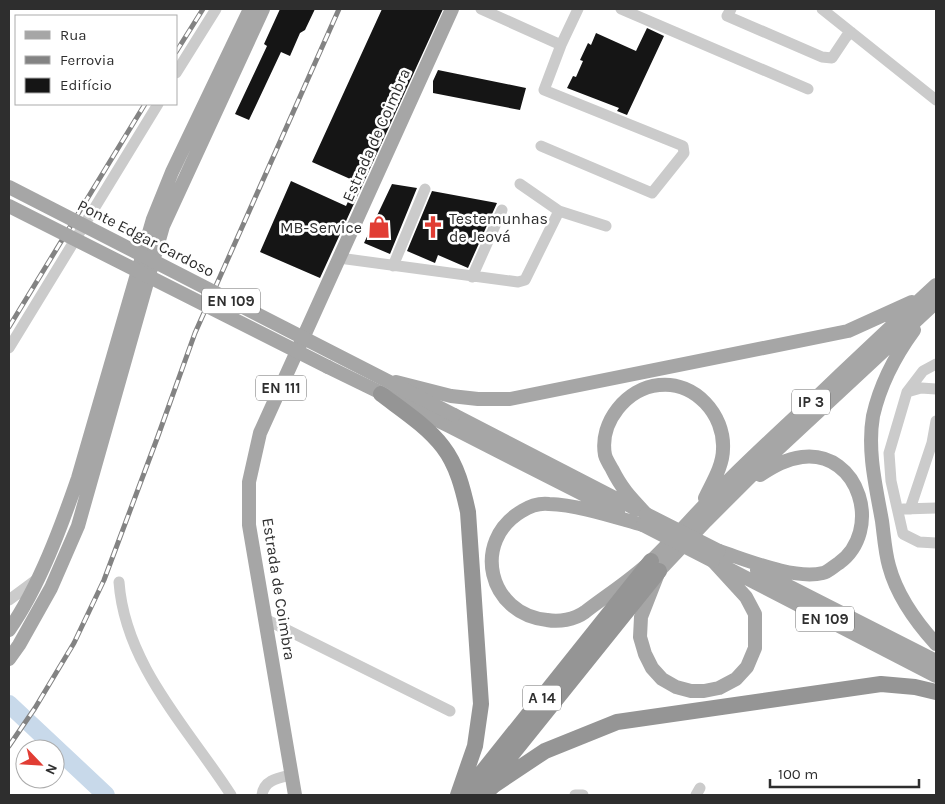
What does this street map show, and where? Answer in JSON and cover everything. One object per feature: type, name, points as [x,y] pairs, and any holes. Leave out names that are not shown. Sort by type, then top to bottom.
[{"type":"highway","points":[[383,386],[444,447],[454,464],[468,512],[481,704],[475,746],[458,795]]},
{"type":"highway","name":"A 14","points":[[464,795],[655,566]]},
{"type":"highway","name":"A 14","points":[[478,795],[655,566]]},
{"type":"highway","points":[[483,795],[545,751],[617,722],[880,684],[915,687],[936,692]]},
{"type":"main road","points":[[9,658],[19,645],[51,588],[78,526],[93,479],[178,174],[250,9]]},
{"type":"main road","points":[[9,627],[38,579],[64,520],[78,478],[153,219],[263,9]]},
{"type":"main road","name":"Estrada de Coimbra","points":[[295,795],[249,525],[249,482],[260,434],[452,9]]},
{"type":"main road","name":"Ponte Edgar Cardoso","points":[[9,187],[383,386]]},
{"type":"main road","name":"Ponte Edgar Cardoso","points":[[9,206],[383,386],[644,519]]},
{"type":"main road","name":"IP 3","points":[[655,566],[930,302],[936,285]]},
{"type":"main road","points":[[383,386],[478,399],[510,399],[848,332],[930,302]]},
{"type":"main road","points":[[930,302],[881,386],[873,417],[871,455],[889,567],[906,605],[922,629],[936,644]]},
{"type":"main road","name":"IP 3","points":[[655,566],[701,508],[729,479],[930,302]]},
{"type":"main road","points":[[644,519],[621,488],[605,456],[605,436],[612,417],[624,400],[641,390],[660,385],[680,387],[698,395],[714,410],[723,434],[724,450],[720,465],[701,508]]},
{"type":"main road","points":[[716,556],[791,574],[824,573],[846,558],[857,540],[862,522],[862,504],[849,476],[836,465],[821,459],[803,457],[779,463],[734,492]]},
{"type":"main road","points":[[644,519],[548,503],[529,507],[512,516],[502,529],[495,542],[491,573],[507,603],[519,612],[536,619],[557,621],[579,617],[655,566]]},
{"type":"main road","name":"EN 109","points":[[644,519],[716,556],[936,676]]},
{"type":"main road","points":[[655,566],[641,617],[640,637],[645,654],[652,668],[662,679],[676,687],[691,691],[704,691],[719,688],[736,679],[747,667],[755,648],[755,614],[746,597],[716,556]]},
{"type":"main road","name":"EN 109","points":[[716,556],[936,661]]},
{"type":"street","points":[[178,70],[216,9]]},
{"type":"street","points":[[482,9],[561,46]]},
{"type":"street","points":[[540,146],[652,192],[684,153],[683,146],[544,90],[578,9]]},
{"type":"street","points":[[731,9],[728,16],[822,57],[832,58],[851,32]]},
{"type":"street","points":[[822,9],[936,100]]},
{"type":"street","points":[[628,10],[808,89]]},
{"type":"street","points":[[9,348],[157,105]]},
{"type":"street","points":[[520,184],[559,211],[606,226]]},
{"type":"street","points":[[393,266],[425,189]]},
{"type":"street","points":[[472,277],[502,210]]},
{"type":"street","points":[[339,258],[518,282],[524,280],[559,211]]},
{"type":"street","points":[[936,364],[922,371],[907,392],[889,453],[896,510],[903,534],[919,542],[936,543]]},
{"type":"street","points":[[907,392],[921,388],[936,389]]},
{"type":"street","points":[[910,509],[932,443],[936,421]]},
{"type":"street","points":[[896,510],[936,508]]},
{"type":"street","points":[[9,600],[38,579]]},
{"type":"street","points":[[119,582],[122,605],[137,651],[168,706],[231,795]]},
{"type":"street","points":[[265,619],[450,711]]},
{"type":"street","points":[[9,627],[19,645]]},
{"type":"street","points":[[262,795],[264,786],[291,775]]},
{"type":"street","points":[[575,795],[584,795]]},
{"type":"building","points":[[280,9],[315,9],[305,30],[300,33],[290,56],[281,52],[249,120],[235,114],[267,46],[264,44]]},
{"type":"building","points":[[382,9],[443,9],[320,278],[260,252],[291,181],[346,206],[357,182],[312,162]]},
{"type":"building","points":[[647,28],[664,36],[627,115],[617,111],[619,108],[567,88],[573,76],[576,77],[583,61],[580,60],[588,43],[591,45],[596,33],[636,51]]},
{"type":"building","points":[[438,70],[526,88],[520,110],[433,93],[433,81]]},
{"type":"building","points":[[392,184],[417,188],[390,254],[364,243]]},
{"type":"building","points":[[432,191],[497,203],[468,268],[438,255],[435,263],[407,251]]},
{"type":"waterway","points":[[9,704],[106,795]]},
{"type":"railway","points":[[178,49],[203,9]]},
{"type":"railway","points":[[9,746],[35,708],[74,643],[104,580],[195,333],[339,9]]},
{"type":"railway","points":[[9,327],[144,105]]},
{"type":"place","name":"MB-Service","points":[[379,227]]},
{"type":"place","name":"Testemunhas de Jeová","points":[[433,227]]}]
